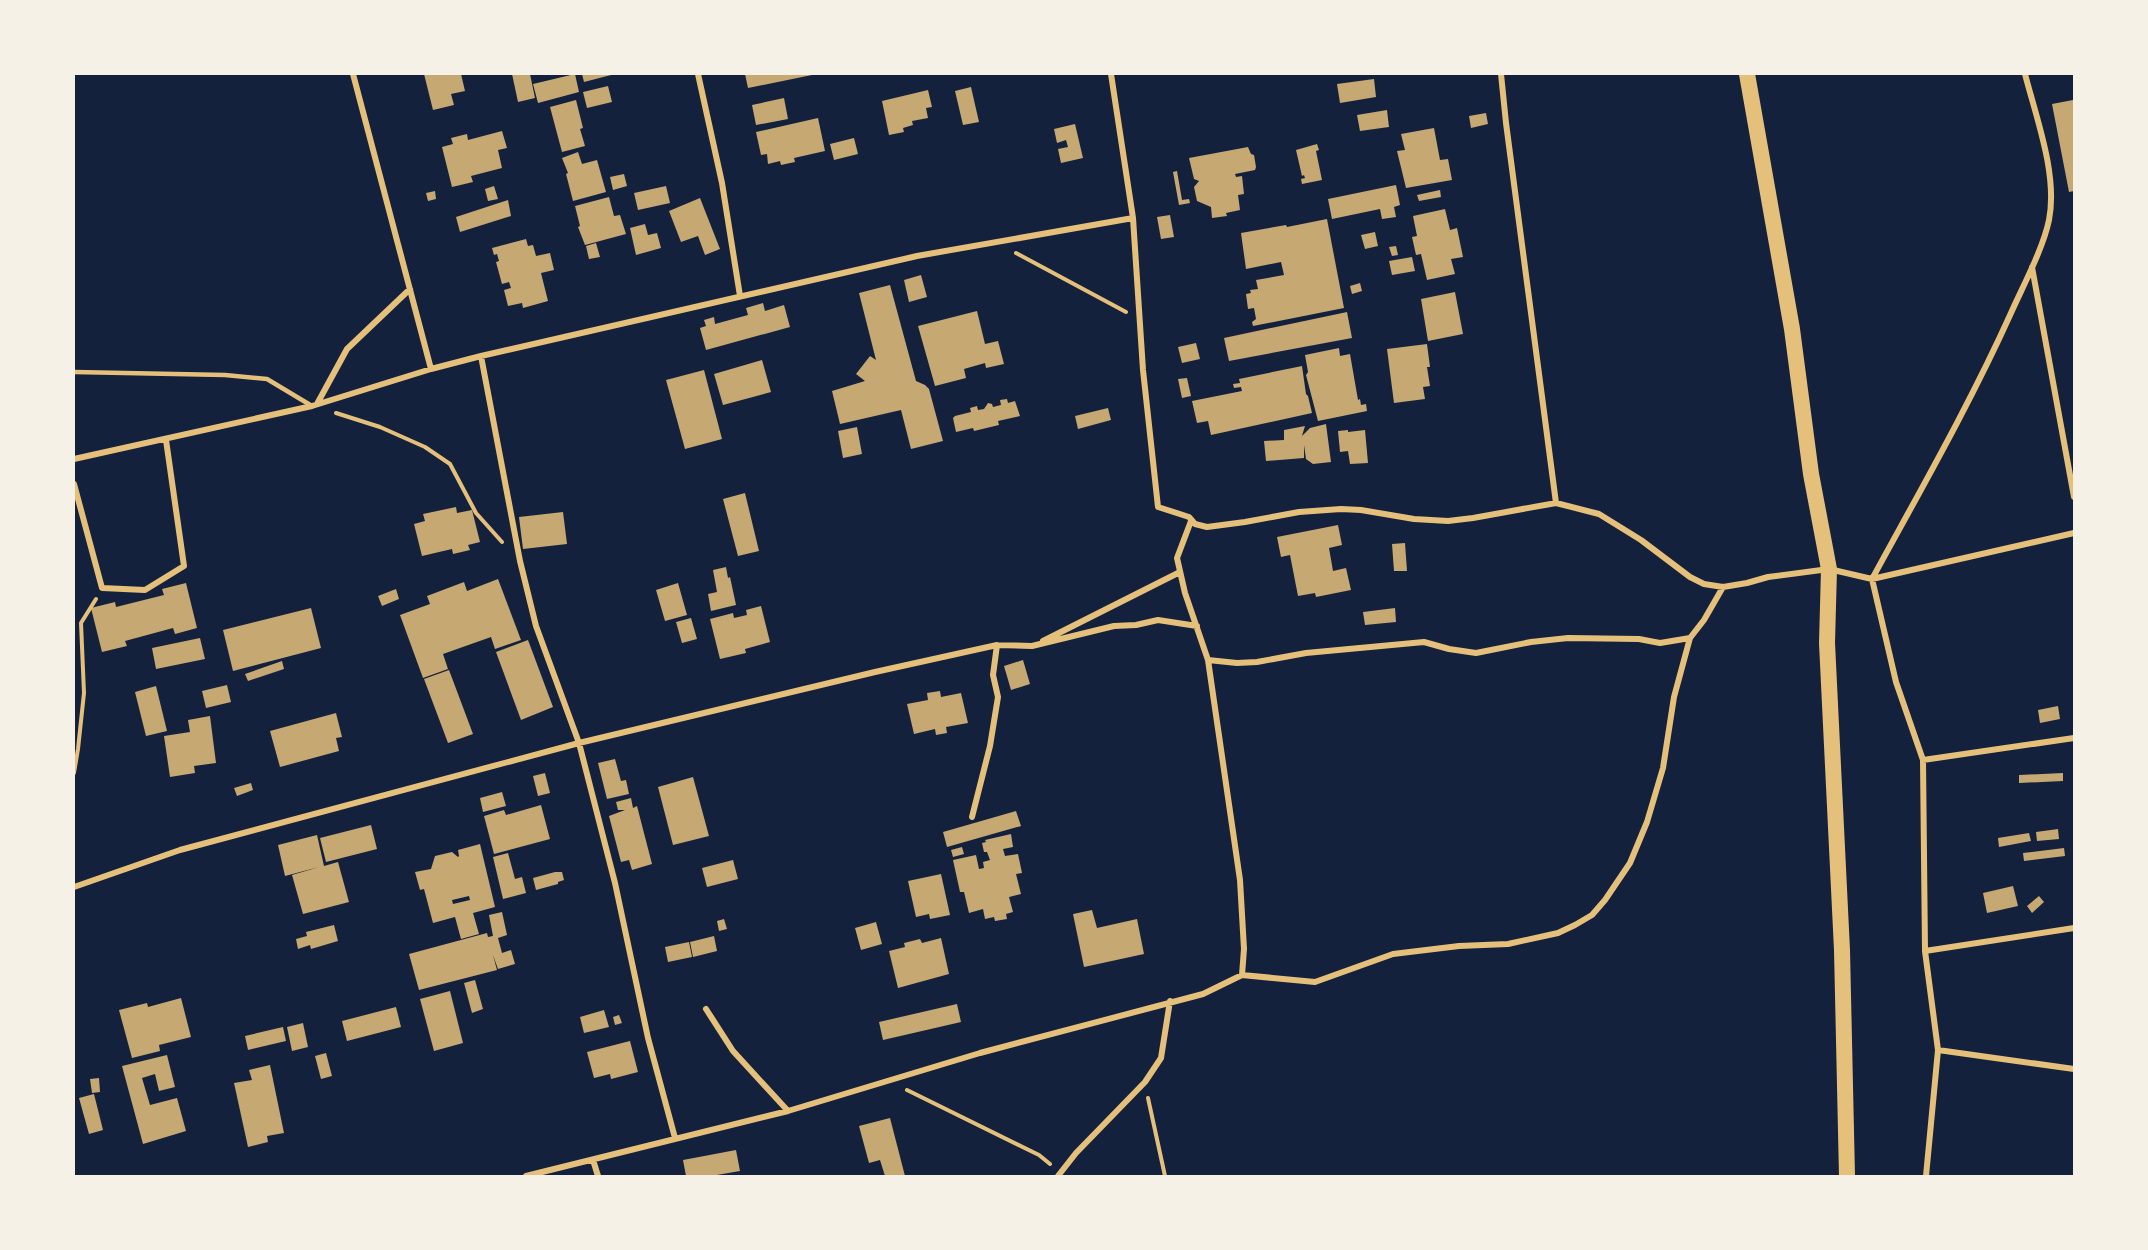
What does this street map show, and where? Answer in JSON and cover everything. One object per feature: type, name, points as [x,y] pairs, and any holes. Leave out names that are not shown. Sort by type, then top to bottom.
[{"type":"highway","points":[[1747,74],[1792,329],[1811,474],[1829,569],[1827,643],[1842,950],[1847,1176]]},
{"type":"street","points":[[353,74],[431,369]]},
{"type":"street","points":[[698,74],[722,183],[740,296]]},
{"type":"street","points":[[1111,74],[1133,218],[1140,320],[1158,507],[1189,517],[1191,521],[1207,527],[1299,512],[1341,509],[1414,519],[1448,521],[1556,503],[1599,514],[1641,540],[1690,577],[1704,584],[1723,587],[1768,577],[1829,569],[1872,579],[2074,533]]},
{"type":"street","points":[[1501,74],[1556,503]]},
{"type":"street","points":[[1926,1176],[1938,1050],[1925,951],[1923,760],[1896,682],[1872,579],[1949,440],[1996,345],[2049,220],[2050,193],[2043,141],[2025,74]]},
{"type":"street","points":[[74,459],[314,405],[431,369],[740,296],[917,256],[1133,218]]},
{"type":"street","points":[[2031,267],[2074,497]]},
{"type":"street","points":[[314,405],[347,349],[410,290]]},
{"type":"street","points":[[482,356],[520,561],[536,626],[579,743],[615,883],[648,1038],[675,1138]]},
{"type":"street","points":[[74,484],[102,588],[145,590],[184,566],[166,440]]},
{"type":"street","points":[[1191,521],[1177,558],[1208,660],[1240,880],[1244,949],[1242,975]]},
{"type":"street","points":[[1032,646],[1180,572]]},
{"type":"street","points":[[526,1176],[788,1111],[887,1080],[1203,994],[1242,975],[1315,982],[1393,954],[1459,946],[1508,944],[1558,933],[1592,915],[1619,881],[1629,864],[1647,822],[1663,768],[1674,698],[1690,638],[1704,620],[1723,587]]},
{"type":"street","points":[[74,887],[180,850],[579,743],[997,645],[1032,646],[1114,626],[1136,626],[1158,620],[1197,626]]},
{"type":"street","points":[[1208,660],[1237,663],[1257,662],[1306,653],[1424,642],[1476,654],[1531,642],[1568,638],[1639,639],[1660,643],[1690,638]]},
{"type":"street","points":[[972,817],[990,746],[998,697],[993,675],[997,645]]},
{"type":"street","points":[[1923,760],[2074,738]]},
{"type":"street","points":[[1925,951],[2074,928]]},
{"type":"street","points":[[1059,1174],[1076,1153],[1145,1082],[1161,1058],[1170,1002]]},
{"type":"street","points":[[706,1009],[733,1051],[788,1111]]},
{"type":"street","points":[[1938,1050],[2074,1069]]},
{"type":"street","points":[[593,1160],[598,1176]]},
{"type":"lane","points":[[74,372],[225,375],[267,379],[314,405]]},
{"type":"path","points":[[995,242],[1140,320]]},
{"type":"path","points":[[314,405],[380,427],[425,447],[450,464],[476,513],[520,561]]},
{"type":"path","points":[[74,773],[84,693],[81,623],[102,588]]},
{"type":"path","points":[[887,1080],[1039,1155],[1059,1174]]},
{"type":"path","points":[[1145,1082],[1165,1176]]},
{"type":"building","points":[[424,74],[461,74],[465,91],[451,94],[454,105],[433,110]]},
{"type":"building","points":[[512,74],[530,74],[535,98],[518,102]]},
{"type":"building","points":[[575,74],[579,92],[538,103],[533,84]]},
{"type":"building","points":[[582,74],[615,74],[584,82]]},
{"type":"building","points":[[745,74],[811,74],[812,75],[748,88]]},
{"type":"building","points":[[1374,79],[1376,97],[1340,103],[1337,84]]},
{"type":"building","points":[[608,86],[612,102],[587,108],[583,92]]},
{"type":"building","points":[[971,87],[979,122],[963,125],[955,91]]},
{"type":"building","points":[[928,90],[932,107],[926,108],[928,118],[912,121],[913,125],[903,128],[904,132],[889,135],[882,101]]},
{"type":"building","points":[[784,98],[788,119],[756,125],[752,105]]},
{"type":"building","points":[[576,100],[585,146],[562,152],[550,107]]},
{"type":"building","points":[[2073,100],[2074,191],[2069,192],[2052,104]]},
{"type":"building","points":[[1387,110],[1389,127],[1360,131],[1357,115]]},
{"type":"building","points":[[1486,113],[1488,124],[1471,128],[1469,116]]},
{"type":"building","points":[[818,118],[825,151],[794,158],[795,162],[781,165],[780,161],[768,164],[767,154],[761,155],[756,132]]},
{"type":"building","points":[[1075,124],[1083,158],[1061,163],[1058,149],[1068,147],[1066,140],[1057,143],[1054,129]]},
{"type":"building","points":[[1434,128],[1440,160],[1448,159],[1452,180],[1406,188],[1397,151],[1405,150],[1401,134]]},
{"type":"building","points":[[502,131],[507,148],[498,150],[502,168],[471,176],[473,182],[452,187],[442,147],[453,144],[451,138],[467,134],[468,140]]},
{"type":"building","points":[[854,138],[858,154],[834,160],[830,144]]},
{"type":"building","points":[[1317,144],[1319,150],[1316,151],[1322,180],[1302,184],[1301,179],[1305,178],[1304,175],[1302,176],[1296,150]]},
{"type":"building","points":[[1248,147],[1254,155],[1256,167],[1255,170],[1235,174],[1236,177],[1242,176],[1244,194],[1238,195],[1240,210],[1226,213],[1227,216],[1212,218],[1211,207],[1197,201],[1194,187],[1199,181],[1194,179],[1189,158]]},
{"type":"building","points":[[578,152],[582,164],[597,160],[606,192],[573,201],[566,174],[568,173],[562,158]]},
{"type":"building","points":[[1177,171],[1182,200],[1189,199],[1190,203],[1179,205],[1173,172]]},
{"type":"building","points":[[624,174],[627,186],[613,190],[610,177]]},
{"type":"building","points":[[1396,185],[1400,205],[1394,207],[1396,217],[1382,219],[1380,209],[1332,219],[1328,199]]},
{"type":"building","points":[[494,186],[498,199],[488,201],[485,189]]},
{"type":"building","points":[[666,186],[670,203],[638,210],[634,193]]},
{"type":"building","points":[[1440,190],[1441,197],[1419,201],[1417,195]]},
{"type":"building","points":[[435,191],[436,199],[428,201],[426,193]]},
{"type":"building","points":[[609,197],[614,216],[620,215],[626,234],[585,245],[578,227],[580,226],[575,206]]},
{"type":"building","points":[[700,198],[720,249],[705,255],[698,236],[681,242],[669,211]]},
{"type":"building","points":[[508,200],[511,216],[460,232],[456,217]]},
{"type":"building","points":[[1445,209],[1450,230],[1457,228],[1463,257],[1451,259],[1455,274],[1427,280],[1421,254],[1416,255],[1412,237],[1417,236],[1413,216]]},
{"type":"building","points":[[1170,215],[1174,237],[1161,239],[1157,217]]},
{"type":"building","points":[[1327,219],[1344,308],[1253,326],[1252,322],[1256,319],[1254,308],[1248,309],[1246,294],[1251,293],[1250,290],[1258,289],[1256,280],[1284,275],[1281,262],[1246,269],[1241,233]]},
{"type":"building","points":[[645,224],[648,235],[657,233],[661,248],[636,255],[630,228]]},
{"type":"building","points":[[1375,232],[1378,246],[1365,249],[1361,235]]},
{"type":"building","points":[[526,239],[528,246],[533,245],[536,256],[550,253],[554,270],[541,273],[548,301],[523,308],[522,303],[508,306],[504,290],[511,288],[509,282],[502,284],[496,262],[499,261],[492,248]]},
{"type":"building","points":[[596,243],[600,257],[589,259],[586,246]]},
{"type":"building","points":[[1396,246],[1398,255],[1392,256],[1389,247]]},
{"type":"building","points":[[1412,257],[1415,271],[1392,275],[1389,261]]},
{"type":"building","points":[[921,275],[927,297],[909,302],[904,280]]},
{"type":"building","points":[[1360,283],[1362,291],[1352,294],[1350,286]]},
{"type":"building","points":[[890,285],[916,381],[929,389],[943,441],[911,449],[901,410],[840,424],[832,391],[865,381],[856,374],[870,356],[876,360],[859,293]]},
{"type":"building","points":[[1455,292],[1463,334],[1428,341],[1421,299]]},
{"type":"building","points":[[763,303],[765,311],[784,305],[790,327],[706,350],[700,328],[706,326],[704,320],[714,317],[715,324],[748,315],[746,308]]},
{"type":"building","points":[[977,311],[985,344],[998,341],[1004,364],[986,368],[985,363],[964,369],[966,378],[935,386],[918,326]]},
{"type":"building","points":[[1347,312],[1352,338],[1229,361],[1224,338]]},
{"type":"building","points":[[1196,343],[1200,359],[1182,363],[1178,347]]},
{"type":"building","points":[[1427,344],[1430,386],[1423,387],[1425,399],[1394,403],[1387,349]]},
{"type":"building","points":[[1339,348],[1340,356],[1350,354],[1358,400],[1360,399],[1361,405],[1366,404],[1367,411],[1318,421],[1306,375],[1308,372],[1305,355]]},
{"type":"building","points":[[762,360],[771,392],[723,405],[714,374]]},
{"type":"building","points":[[1302,366],[1306,394],[1312,413],[1211,435],[1208,421],[1197,423],[1192,401],[1242,391],[1241,387],[1234,388],[1233,384],[1240,383],[1239,379]]},
{"type":"building","points":[[704,370],[722,439],[685,449],[666,380]]},
{"type":"building","points":[[1187,378],[1191,396],[1182,398],[1178,379]]},
{"type":"building","points":[[1007,399],[1008,403],[1015,401],[1020,416],[998,421],[999,425],[974,431],[973,428],[956,432],[953,418],[955,416],[971,412],[970,408],[977,406],[978,410],[984,409],[988,403],[993,407],[1001,405],[1000,400]]},
{"type":"building","points":[[1108,408],[1111,420],[1078,429],[1075,416]]},
{"type":"building","points":[[1326,424],[1331,462],[1313,464],[1306,459],[1304,445],[1304,458],[1266,461],[1264,441],[1284,440],[1284,430],[1305,426],[1302,436],[1310,428]]},
{"type":"building","points":[[857,427],[862,454],[843,458],[838,431]]},
{"type":"building","points":[[1348,430],[1348,432],[1365,430],[1368,463],[1350,464],[1348,451],[1340,452],[1338,431]]},
{"type":"building","points":[[745,493],[759,551],[738,556],[723,499]]},
{"type":"building","points":[[456,507],[457,513],[472,510],[480,542],[468,545],[470,550],[453,554],[452,549],[422,556],[414,524],[425,521],[423,514]]},
{"type":"building","points":[[563,512],[567,544],[523,549],[519,517]]},
{"type":"building","points":[[1338,525],[1342,545],[1329,548],[1333,571],[1346,568],[1351,590],[1316,597],[1315,593],[1298,596],[1290,555],[1281,557],[1277,537]]},
{"type":"building","points":[[1405,543],[1407,571],[1394,571],[1392,544]]},
{"type":"building","points":[[726,567],[736,605],[711,611],[708,594],[717,592],[713,570]]},
{"type":"building","points":[[498,579],[521,640],[495,649],[491,637],[443,654],[448,669],[423,678],[400,615],[430,604],[427,596],[464,582],[467,591]]},
{"type":"building","points":[[186,583],[197,628],[175,634],[173,628],[125,641],[127,646],[102,652],[91,608],[115,602],[116,607],[164,595],[162,589]]},
{"type":"building","points":[[678,583],[687,615],[665,621],[656,590]]},
{"type":"building","points":[[396,589],[399,599],[382,606],[378,596]]},
{"type":"building","points":[[761,606],[770,642],[745,649],[746,653],[720,659],[710,619],[733,613],[734,618],[747,615],[746,610]]},
{"type":"building","points":[[311,608],[321,648],[233,671],[223,630]]},
{"type":"building","points":[[1395,608],[1396,622],[1365,625],[1363,612]]},
{"type":"building","points":[[691,618],[697,639],[682,643],[676,622]]},
{"type":"building","points":[[200,638],[205,659],[156,669],[152,648]]},
{"type":"building","points":[[528,640],[553,707],[521,720],[496,652]]},
{"type":"building","points":[[1023,660],[1030,684],[1011,690],[1004,666]]},
{"type":"building","points":[[282,661],[284,669],[248,681],[245,674]]},
{"type":"building","points":[[449,670],[473,734],[448,743],[424,679]]},
{"type":"building","points":[[227,685],[231,702],[206,708],[202,691]]},
{"type":"building","points":[[156,686],[167,731],[146,736],[135,692]]},
{"type":"building","points":[[940,691],[941,697],[961,693],[968,723],[946,727],[947,733],[936,735],[935,729],[914,734],[907,704],[928,700],[927,693]]},
{"type":"building","points":[[2058,706],[2060,719],[2040,723],[2038,710]]},
{"type":"building","points":[[336,713],[342,737],[336,738],[339,751],[280,767],[270,731]]},
{"type":"building","points":[[210,716],[216,763],[194,766],[195,773],[170,777],[164,736],[190,732],[188,720]]},
{"type":"building","points":[[615,759],[621,781],[626,780],[629,794],[607,799],[598,763]]},
{"type":"building","points":[[545,773],[550,793],[538,796],[533,776]]},
{"type":"building","points":[[2063,773],[2063,781],[2019,783],[2019,775]]},
{"type":"building","points":[[693,777],[709,836],[673,845],[658,787]]},
{"type":"building","points":[[251,783],[253,790],[237,796],[234,788]]},
{"type":"building","points":[[502,792],[506,806],[483,812],[480,798]]},
{"type":"building","points":[[631,798],[633,808],[637,806],[652,864],[632,870],[629,860],[621,862],[609,816],[625,810],[618,810],[616,802]]},
{"type":"building","points":[[541,805],[550,839],[494,854],[484,816],[504,810],[506,815]]},
{"type":"building","points":[[1016,811],[1021,826],[947,847],[943,832]]},
{"type":"building","points":[[371,825],[377,849],[326,862],[320,838]]},
{"type":"building","points":[[2058,829],[2059,839],[2037,841],[2036,832]]},
{"type":"building","points":[[2029,833],[2031,841],[1999,847],[1998,838]]},
{"type":"building","points":[[1011,834],[1013,847],[1003,849],[1005,856],[1018,854],[1022,873],[1016,874],[1021,894],[1009,897],[1013,912],[1006,914],[1007,919],[995,921],[994,917],[985,919],[983,909],[969,913],[964,892],[960,892],[953,860],[976,855],[979,869],[984,868],[983,862],[990,860],[987,852],[984,852],[982,843],[986,842],[985,840]]},
{"type":"building","points":[[317,835],[324,866],[338,862],[349,902],[303,914],[292,875],[319,867],[285,876],[278,845]]},
{"type":"building","points":[[480,844],[495,907],[473,913],[479,934],[461,939],[455,917],[433,923],[424,889],[420,890],[415,872],[431,869],[435,856],[452,852],[458,857],[458,850]],"holes":[[[469,896],[470,900],[453,904],[452,900]]]},
{"type":"building","points":[[962,847],[964,854],[953,857],[951,850]]},
{"type":"building","points":[[2064,848],[2065,856],[2024,861],[2023,853]]},
{"type":"building","points":[[508,853],[515,879],[522,877],[526,893],[503,899],[493,857]]},
{"type":"building","points":[[733,860],[738,879],[707,887],[702,868]]},
{"type":"building","points":[[562,872],[564,880],[536,890],[533,878]]},
{"type":"building","points":[[941,874],[950,915],[930,919],[929,914],[916,917],[908,881]]},
{"type":"building","points":[[2013,886],[2018,906],[1987,913],[1983,893]]},
{"type":"building","points":[[2039,896],[2044,902],[2032,913],[2027,906]]},
{"type":"building","points":[[1092,910],[1097,928],[1137,919],[1144,954],[1084,967],[1073,914]]},
{"type":"building","points":[[502,912],[507,935],[498,938],[502,953],[511,950],[515,964],[498,969],[493,955],[497,970],[419,990],[409,954],[487,933],[488,937],[493,936],[489,915]]},
{"type":"building","points":[[724,919],[727,929],[719,931],[717,921]]},
{"type":"building","points":[[876,922],[882,944],[861,950],[855,928]]},
{"type":"building","points":[[334,925],[338,941],[311,949],[310,945],[298,949],[296,939],[307,936],[306,932]]},
{"type":"building","points":[[714,936],[717,951],[693,957],[690,942]]},
{"type":"building","points":[[941,938],[949,974],[898,988],[889,951],[905,947],[904,943],[920,939],[922,943]]},
{"type":"building","points":[[689,942],[692,957],[668,962],[665,947]]},
{"type":"building","points":[[475,980],[483,1009],[472,1013],[464,983]]},
{"type":"building","points":[[450,991],[463,1043],[434,1051],[420,999]]},
{"type":"building","points":[[181,998],[191,1037],[159,1045],[160,1051],[132,1058],[119,1010],[147,1003],[148,1007]]},
{"type":"building","points":[[957,1004],[961,1022],[883,1040],[879,1022]]},
{"type":"building","points":[[396,1007],[401,1027],[347,1041],[342,1021]]},
{"type":"building","points":[[604,1010],[609,1027],[584,1033],[580,1017]]},
{"type":"building","points":[[619,1015],[622,1023],[615,1025],[613,1017]]},
{"type":"building","points":[[303,1023],[308,1047],[292,1051],[287,1027]]},
{"type":"building","points":[[283,1027],[286,1041],[248,1050],[245,1036]]},
{"type":"building","points":[[630,1041],[638,1072],[611,1079],[610,1074],[594,1078],[587,1052]]},
{"type":"building","points":[[326,1053],[332,1076],[321,1079],[315,1056]]},
{"type":"building","points":[[167,1055],[175,1087],[159,1091],[155,1074],[142,1078],[150,1105],[177,1098],[186,1131],[143,1144],[122,1066]]},
{"type":"building","points":[[270,1065],[284,1133],[267,1136],[268,1142],[248,1147],[234,1083],[252,1080],[249,1070]]},
{"type":"building","points":[[99,1078],[100,1092],[92,1093],[90,1079]]},
{"type":"building","points":[[94,1094],[103,1130],[89,1134],[79,1098]]},
{"type":"building","points":[[890,1118],[905,1176],[885,1176],[880,1160],[869,1163],[859,1126]]},
{"type":"building","points":[[736,1150],[740,1171],[711,1176],[686,1176],[683,1160]]}]
